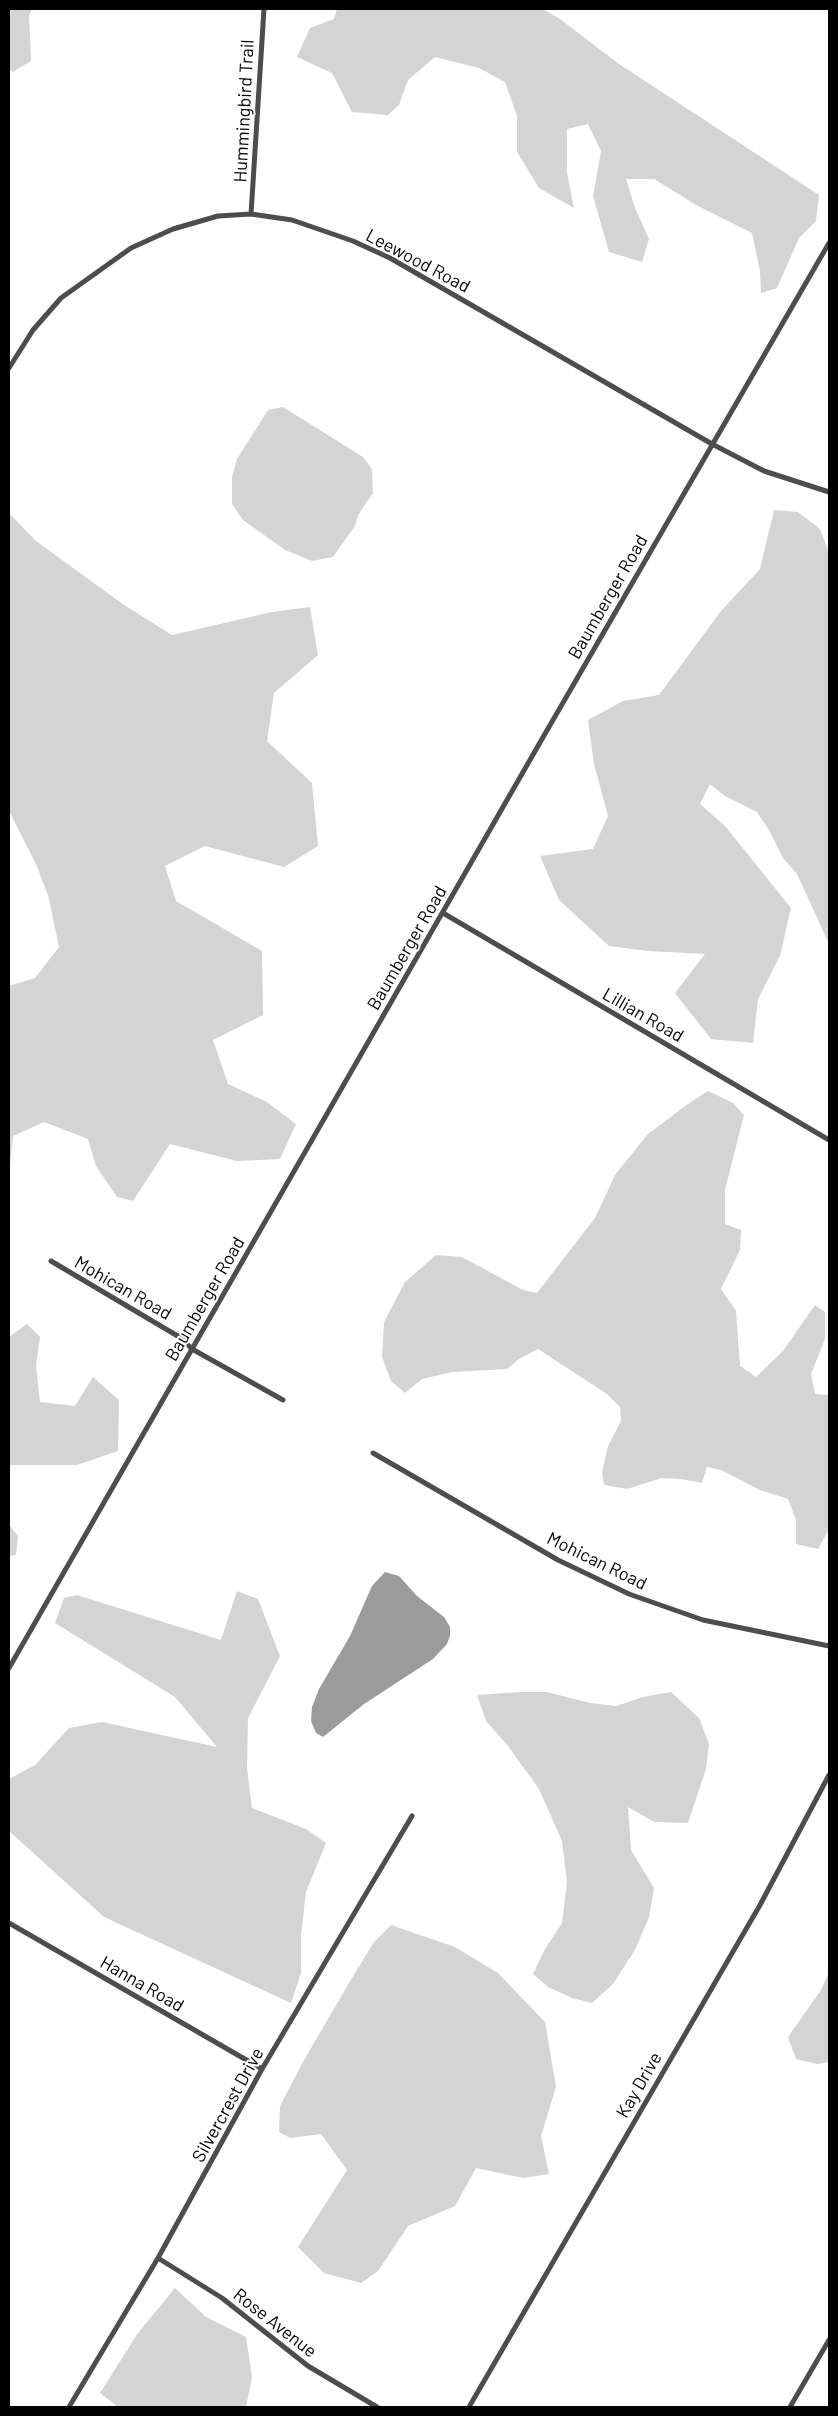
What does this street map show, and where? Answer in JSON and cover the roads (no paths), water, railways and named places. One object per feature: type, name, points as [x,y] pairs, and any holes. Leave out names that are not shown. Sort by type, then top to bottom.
[{"type":"street","name":"Hummingbird Trail","points":[[251,214],[264,9]]},
{"type":"street","name":"Leewood Road","points":[[9,368],[33,330],[61,298],[131,248],[154,236],[218,216],[251,214],[292,220],[314,226],[390,258],[712,444],[764,471],[829,492]]},
{"type":"street","name":"Baumberger Road","points":[[9,1668],[829,243]]},
{"type":"street","name":"Lillian Road","points":[[443,913],[829,1140]]},
{"type":"street","name":"Mohican Road","points":[[51,1261],[181,1338],[192,1348],[283,1400]]},
{"type":"street","name":"Mohican Road","points":[[373,1453],[558,1560],[629,1594],[703,1620],[829,1646]]},
{"type":"street","name":"Kay Drive","points":[[469,2407],[760,1905],[829,1775]]},
{"type":"street","name":"Silvercrest Drive","points":[[70,2407],[158,2258],[262,2069],[412,1816]]},
{"type":"street","name":"Hanna Road","points":[[9,1923],[262,2069]]},
{"type":"street","name":"Rose Avenue","points":[[158,2258],[222,2298],[308,2366],[377,2407]]},
{"type":"street","points":[[790,2407],[829,2340]]}]
